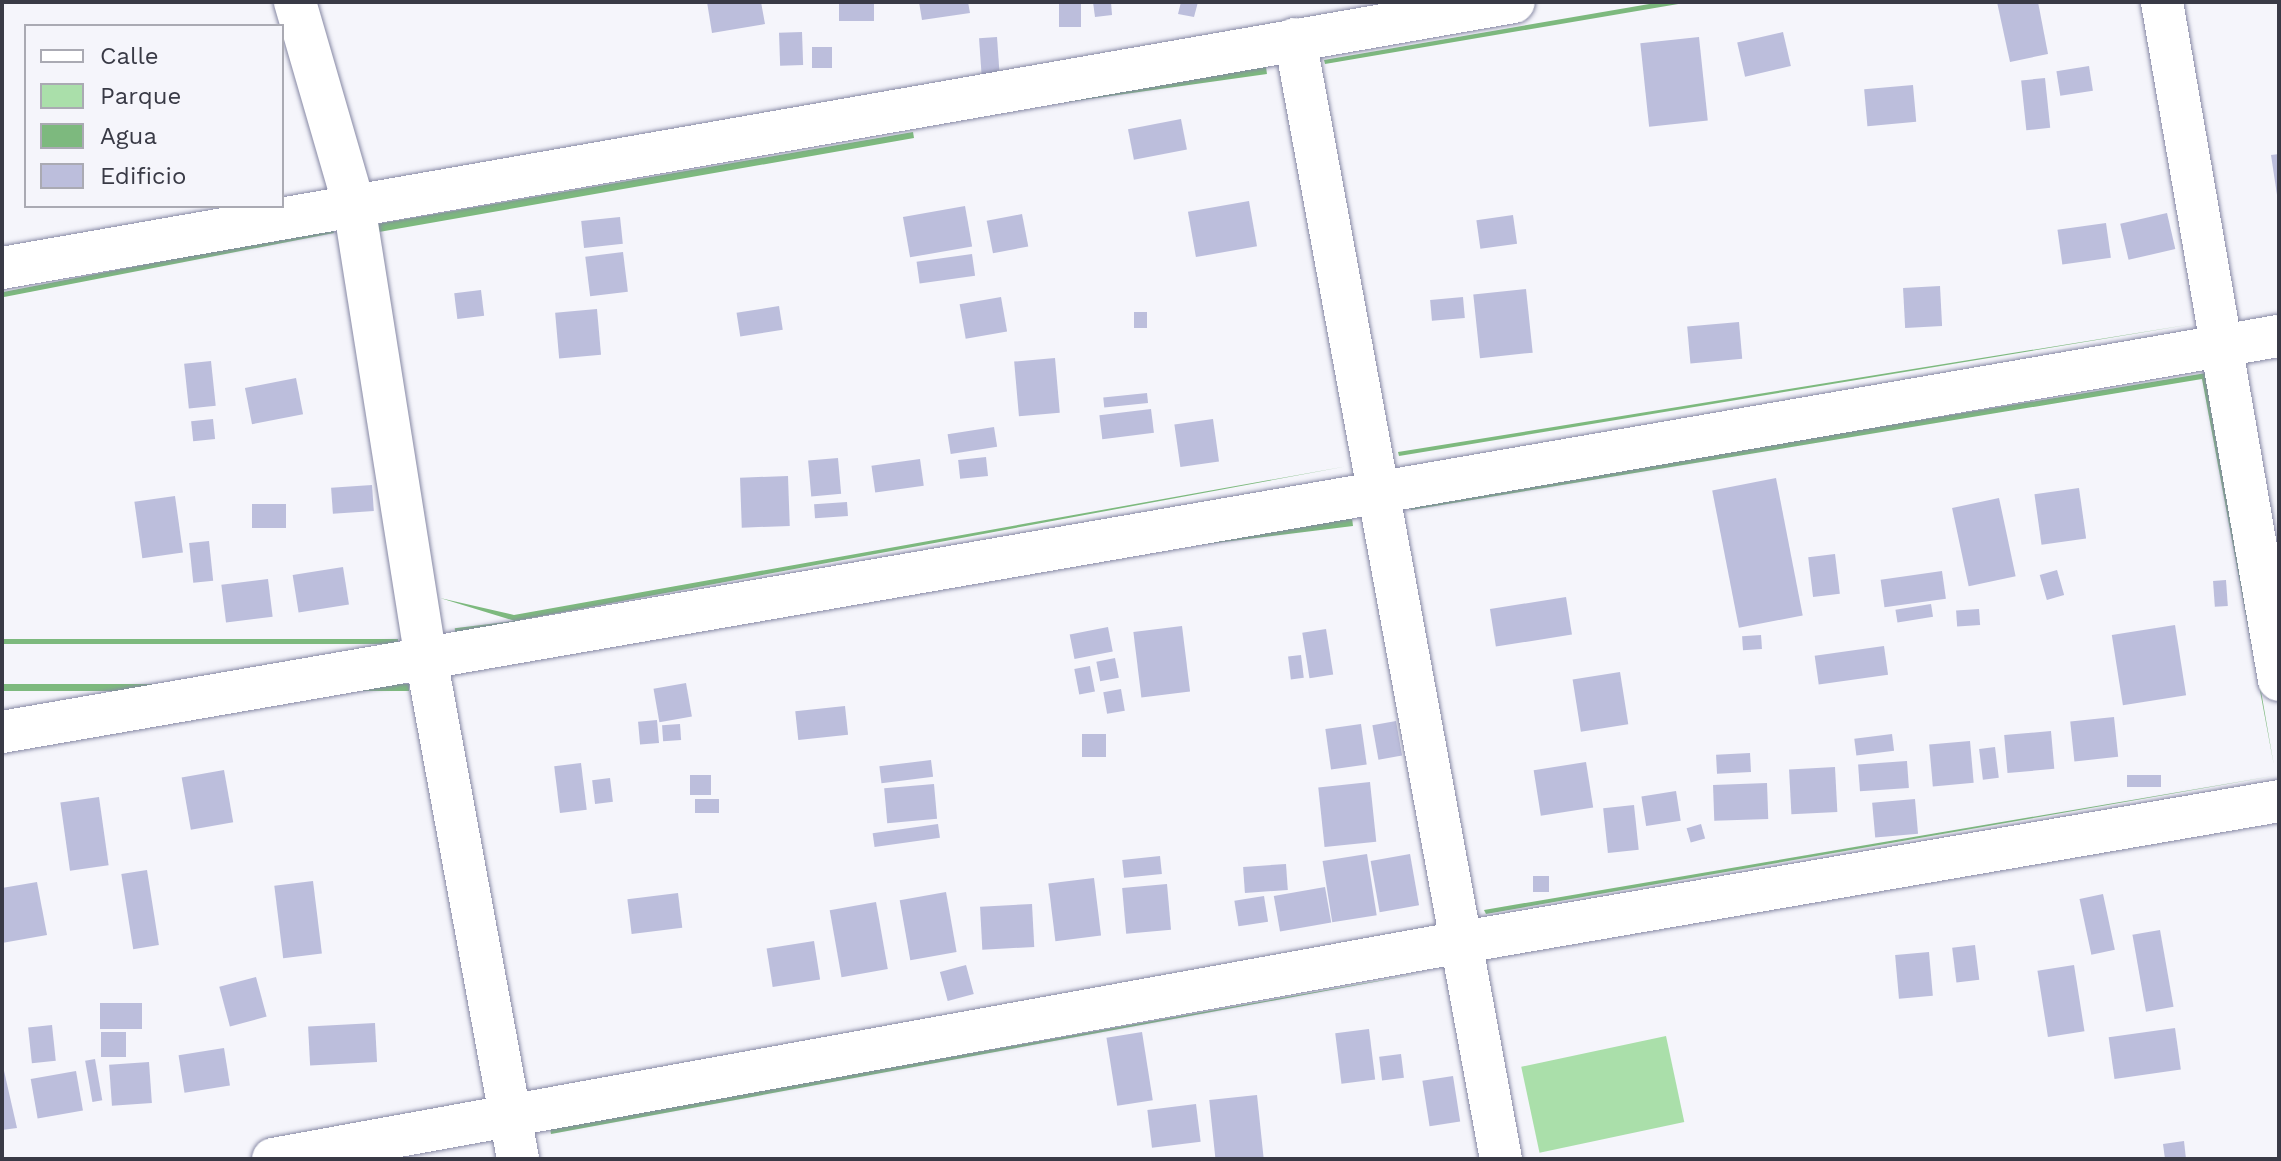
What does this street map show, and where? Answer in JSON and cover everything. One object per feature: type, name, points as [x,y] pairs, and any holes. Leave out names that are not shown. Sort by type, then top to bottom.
[{"type":"street","points":[[295,2],[354,205],[426,658],[518,1159]]},
{"type":"street","points":[[2,268],[1295,39],[1389,13],[1514,2]]},
{"type":"street","points":[[2162,2],[2279,680]]},
{"type":"street","points":[[1295,39],[1501,1159]]},
{"type":"street","points":[[2,732],[2279,336]]},
{"type":"street","points":[[273,1159],[1461,942],[2279,801]]},
{"type":"green space","points":[[1666,1036],[1684,1122],[1540,1153],[1521,1067]]},
{"type":"water","points":[[1661,2],[1690,2],[1325,64],[1324,60]]},
{"type":"water","points":[[1266,67],[1267,74],[1011,110],[1011,103]]},
{"type":"water","points":[[913,132],[914,138],[379,232],[377,224]]},
{"type":"water","points":[[333,228],[334,233],[4,297],[3,292]]},
{"type":"water","points":[[2193,324],[1399,456],[1398,452]]},
{"type":"water","points":[[2206,373],[2274,766],[2202,379],[1411,510],[1410,504]]},
{"type":"water","points":[[1348,466],[515,621],[440,598],[514,615]]},
{"type":"water","points":[[1352,518],[1353,526],[456,636],[455,628]]},
{"type":"water","points":[[2,639],[398,639],[398,644],[2,644]]},
{"type":"water","points":[[2,684],[409,684],[409,691],[2,691]]},
{"type":"water","points":[[2273,776],[1486,914],[1484,910]]},
{"type":"water","points":[[1428,972],[551,1134],[550,1128]]},
{"type":"building","points":[[707,2],[761,2],[765,24],[712,33]]},
{"type":"building","points":[[839,2],[874,2],[874,21],[839,21]]},
{"type":"building","points":[[919,2],[968,2],[970,13],[922,20]]},
{"type":"building","points":[[1059,2],[1081,2],[1081,27],[1059,27]]},
{"type":"building","points":[[1093,2],[1111,2],[1112,15],[1095,17]]},
{"type":"building","points":[[1181,2],[1198,2],[1194,17],[1178,14]]},
{"type":"building","points":[[1997,2],[2038,2],[2048,54],[2010,62]]},
{"type":"building","points":[[802,32],[803,65],[780,66],[779,33]]},
{"type":"building","points":[[1783,32],[1791,66],[1745,77],[1737,43]]},
{"type":"building","points":[[997,37],[1000,76],[982,77],[979,38]]},
{"type":"building","points":[[1699,37],[1708,121],[1649,127],[1640,43]]},
{"type":"building","points":[[812,47],[832,47],[832,68],[812,68]]},
{"type":"building","points":[[2089,66],[2093,91],[2060,96],[2056,71]]},
{"type":"building","points":[[2045,78],[2050,128],[2026,130],[2021,81]]},
{"type":"building","points":[[1913,85],[1916,122],[1867,126],[1864,89]]},
{"type":"building","points":[[1181,119],[1187,149],[1134,160],[1128,129]]},
{"type":"building","points":[[2279,154],[2279,195],[2277,195],[2271,155]]},
{"type":"building","points":[[1249,201],[1257,246],[1196,257],[1188,212]]},
{"type":"building","points":[[965,206],[972,246],[910,257],[903,217]]},
{"type":"building","points":[[2167,213],[2175,249],[2129,260],[2120,224]]},
{"type":"building","points":[[1022,214],[1028,246],[993,253],[987,221]]},
{"type":"building","points":[[1513,215],[1517,244],[1480,249],[1476,220]]},
{"type":"building","points":[[620,217],[623,244],[584,248],[581,221]]},
{"type":"building","points":[[2106,223],[2111,258],[2062,264],[2057,230]]},
{"type":"building","points":[[623,252],[628,292],[590,296],[585,257]]},
{"type":"building","points":[[972,254],[975,276],[920,284],[917,262]]},
{"type":"building","points":[[1940,286],[1942,326],[1905,328],[1903,288]]},
{"type":"building","points":[[1526,289],[1533,353],[1480,358],[1473,295]]},
{"type":"building","points":[[481,290],[484,316],[457,319],[454,293]]},
{"type":"building","points":[[1001,297],[1007,331],[966,339],[960,304]]},
{"type":"building","points":[[1463,297],[1465,318],[1432,321],[1430,300]]},
{"type":"building","points":[[779,306],[783,330],[740,336],[737,313]]},
{"type":"building","points":[[597,309],[601,355],[559,358],[555,313]]},
{"type":"building","points":[[1134,312],[1147,312],[1147,328],[1134,328]]},
{"type":"building","points":[[1739,322],[1742,359],[1690,363],[1687,327]]},
{"type":"building","points":[[1055,358],[1060,413],[1019,416],[1014,362]]},
{"type":"building","points":[[211,361],[216,406],[189,409],[184,364]]},
{"type":"building","points":[[296,378],[303,414],[252,424],[245,388]]},
{"type":"building","points":[[1147,393],[1148,403],[1104,408],[1103,398]]},
{"type":"building","points":[[1151,409],[1154,433],[1102,439],[1099,415]]},
{"type":"building","points":[[213,419],[215,439],[193,441],[191,421]]},
{"type":"building","points":[[1213,419],[1219,462],[1180,467],[1174,424]]},
{"type":"building","points":[[994,427],[997,447],[951,454],[948,434]]},
{"type":"building","points":[[986,457],[988,476],[960,479],[958,460]]},
{"type":"building","points":[[838,458],[841,494],[811,496],[808,461]]},
{"type":"building","points":[[920,459],[924,486],[875,493],[871,466]]},
{"type":"building","points":[[788,476],[790,526],[742,528],[740,478]]},
{"type":"building","points":[[1776,478],[1803,615],[1739,628],[1712,490]]},
{"type":"building","points":[[372,485],[374,511],[333,514],[331,488]]},
{"type":"building","points":[[2079,488],[2086,539],[2042,545],[2034,494]]},
{"type":"building","points":[[175,496],[183,552],[142,558],[134,502]]},
{"type":"building","points":[[1999,498],[2016,576],[1969,586],[1952,508]]},
{"type":"building","points":[[847,502],[848,516],[815,518],[814,504]]},
{"type":"building","points":[[252,504],[286,504],[286,528],[252,528]]},
{"type":"building","points":[[209,541],[213,581],[193,583],[189,543]]},
{"type":"building","points":[[1835,554],[1840,594],[1813,597],[1808,557]]},
{"type":"building","points":[[343,567],[349,605],[299,613],[293,575]]},
{"type":"building","points":[[2057,570],[2064,595],[2047,600],[2040,575]]},
{"type":"building","points":[[1942,571],[1946,599],[1885,607],[1881,580]]},
{"type":"building","points":[[268,579],[273,617],[226,622],[221,585]]},
{"type":"building","points":[[2226,580],[2228,606],[2215,607],[2213,581]]},
{"type":"building","points":[[1566,597],[1572,635],[1496,647],[1490,609]]},
{"type":"building","points":[[1931,604],[1933,617],[1897,622],[1895,610]]},
{"type":"building","points":[[1979,609],[1980,625],[1957,627],[1956,611]]},
{"type":"building","points":[[2175,625],[2186,695],[2123,705],[2112,635]]},
{"type":"building","points":[[1182,626],[1190,692],[1141,697],[1133,632]]},
{"type":"building","points":[[1108,627],[1113,652],[1074,659],[1070,634]]},
{"type":"building","points":[[1326,629],[1333,674],[1309,678],[1302,633]]},
{"type":"building","points":[[1761,635],[1762,649],[1743,650],[1742,636]]},
{"type":"building","points":[[1884,646],[1888,675],[1819,684],[1815,656]]},
{"type":"building","points":[[1301,655],[1304,678],[1291,679],[1288,657]]},
{"type":"building","points":[[1115,658],[1119,678],[1100,681],[1096,662]]},
{"type":"building","points":[[1090,666],[1095,692],[1079,695],[1074,669]]},
{"type":"building","points":[[1620,672],[1628,724],[1581,732],[1573,680]]},
{"type":"building","points":[[686,683],[692,716],[659,722],[654,689]]},
{"type":"building","points":[[1121,689],[1125,711],[1107,714],[1103,692]]},
{"type":"building","points":[[845,706],[848,735],[798,740],[795,711]]},
{"type":"building","points":[[2114,717],[2118,757],[2074,761],[2070,722]]},
{"type":"building","points":[[657,720],[659,743],[640,745],[638,722]]},
{"type":"building","points":[[1396,721],[1402,755],[1378,760],[1372,725]]},
{"type":"building","points":[[680,724],[681,740],[663,741],[662,725]]},
{"type":"building","points":[[1361,724],[1367,765],[1331,770],[1325,729]]},
{"type":"building","points":[[2051,731],[2054,769],[2007,773],[2004,735]]},
{"type":"building","points":[[1082,734],[1106,734],[1106,757],[1082,757]]},
{"type":"building","points":[[1892,734],[1894,751],[1856,756],[1854,739]]},
{"type":"building","points":[[1970,741],[1974,783],[1933,786],[1929,745]]},
{"type":"building","points":[[1995,747],[1999,778],[1983,780],[1979,749]]},
{"type":"building","points":[[1750,753],[1751,772],[1717,774],[1716,755]]},
{"type":"building","points":[[931,760],[933,777],[881,783],[879,766]]},
{"type":"building","points":[[1907,761],[1909,788],[1860,791],[1858,764]]},
{"type":"building","points":[[1586,762],[1593,807],[1541,816],[1534,770]]},
{"type":"building","points":[[581,763],[587,810],[560,813],[554,766]]},
{"type":"building","points":[[1835,767],[1837,812],[1791,814],[1789,769]]},
{"type":"building","points":[[224,770],[233,822],[191,830],[182,777]]},
{"type":"building","points":[[690,775],[711,775],[711,795],[690,795]]},
{"type":"building","points":[[2127,775],[2161,775],[2161,787],[2127,787]]},
{"type":"building","points":[[610,778],[613,802],[595,804],[592,780]]},
{"type":"building","points":[[1370,782],[1376,842],[1325,847],[1318,787]]},
{"type":"building","points":[[1767,783],[1768,819],[1714,821],[1713,785]]},
{"type":"building","points":[[934,784],[937,819],[887,823],[884,788]]},
{"type":"building","points":[[1676,791],[1681,821],[1646,826],[1641,796]]},
{"type":"building","points":[[99,797],[109,865],[70,871],[60,802]]},
{"type":"building","points":[[695,799],[719,799],[719,813],[695,813]]},
{"type":"building","points":[[1915,799],[1918,834],[1875,838],[1872,803]]},
{"type":"building","points":[[1634,805],[1639,850],[1608,853],[1603,808]]},
{"type":"building","points":[[938,824],[940,838],[875,847],[873,833]]},
{"type":"building","points":[[1701,824],[1705,838],[1691,843],[1687,828]]},
{"type":"building","points":[[1367,854],[1377,915],[1332,922],[1323,861]]},
{"type":"building","points":[[1410,854],[1419,905],[1380,912],[1371,861]]},
{"type":"building","points":[[1160,856],[1162,874],[1124,878],[1122,860]]},
{"type":"building","points":[[1286,864],[1288,890],[1245,893],[1243,867]]},
{"type":"building","points":[[147,870],[159,945],[133,949],[121,874]]},
{"type":"building","points":[[1533,876],[1549,876],[1549,892],[1533,892]]},
{"type":"building","points":[[1094,878],[1101,936],[1055,941],[1048,884]]},
{"type":"building","points":[[313,881],[322,953],[283,958],[274,886]]},
{"type":"building","points":[[37,882],[47,935],[2,943],[2,888]]},
{"type":"building","points":[[1167,884],[1171,930],[1126,934],[1122,888]]},
{"type":"building","points":[[1325,887],[1331,922],[1280,931],[1274,896]]},
{"type":"building","points":[[946,892],[957,952],[910,960],[900,900]]},
{"type":"building","points":[[678,893],[682,928],[632,934],[627,899]]},
{"type":"building","points":[[2103,894],[2115,950],[2091,955],[2080,899]]},
{"type":"building","points":[[1264,896],[1268,922],[1238,926],[1234,901]]},
{"type":"building","points":[[876,902],[888,969],[842,977],[830,910]]},
{"type":"building","points":[[1032,904],[1034,947],[982,950],[980,907]]},
{"type":"building","points":[[2160,930],[2174,1007],[2146,1012],[2132,935]]},
{"type":"building","points":[[814,941],[820,980],[773,987],[767,949]]},
{"type":"building","points":[[1975,945],[1979,980],[1956,983],[1952,948]]},
{"type":"building","points":[[1929,952],[1933,996],[1899,999],[1895,955]]},
{"type":"building","points":[[966,965],[974,994],[948,1001],[940,972]]},
{"type":"building","points":[[2074,965],[2084,1031],[2048,1037],[2037,971]]},
{"type":"building","points":[[256,977],[267,1017],[230,1026],[219,987]]},
{"type":"building","points":[[100,1003],[142,1003],[142,1029],[100,1029]]},
{"type":"building","points":[[375,1023],[377,1062],[310,1065],[308,1027]]},
{"type":"building","points":[[52,1025],[56,1061],[32,1063],[28,1028]]},
{"type":"building","points":[[2175,1028],[2181,1070],[2114,1079],[2109,1037]]},
{"type":"building","points":[[1369,1029],[1375,1080],[1341,1084],[1335,1033]]},
{"type":"building","points":[[101,1032],[126,1032],[126,1057],[101,1057]]},
{"type":"building","points":[[1142,1032],[1153,1100],[1117,1106],[1106,1038]]},
{"type":"building","points":[[224,1048],[230,1086],[185,1093],[179,1055]]},
{"type":"building","points":[[1401,1054],[1404,1078],[1382,1081],[1379,1057]]},
{"type":"building","points":[[95,1059],[102,1100],[92,1102],[85,1061]]},
{"type":"building","points":[[2,1062],[17,1128],[2,1130]]},
{"type":"building","points":[[149,1062],[152,1103],[112,1106],[109,1065]]},
{"type":"building","points":[[76,1071],[83,1110],[38,1118],[31,1079]]},
{"type":"building","points":[[1453,1076],[1460,1121],[1430,1126],[1422,1081]]},
{"type":"building","points":[[1257,1095],[1264,1159],[1215,1159],[1209,1100]]},
{"type":"building","points":[[1196,1104],[1201,1142],[1152,1148],[1147,1110]]},
{"type":"building","points":[[2184,1141],[2186,1159],[2165,1159],[2163,1144]]}]
